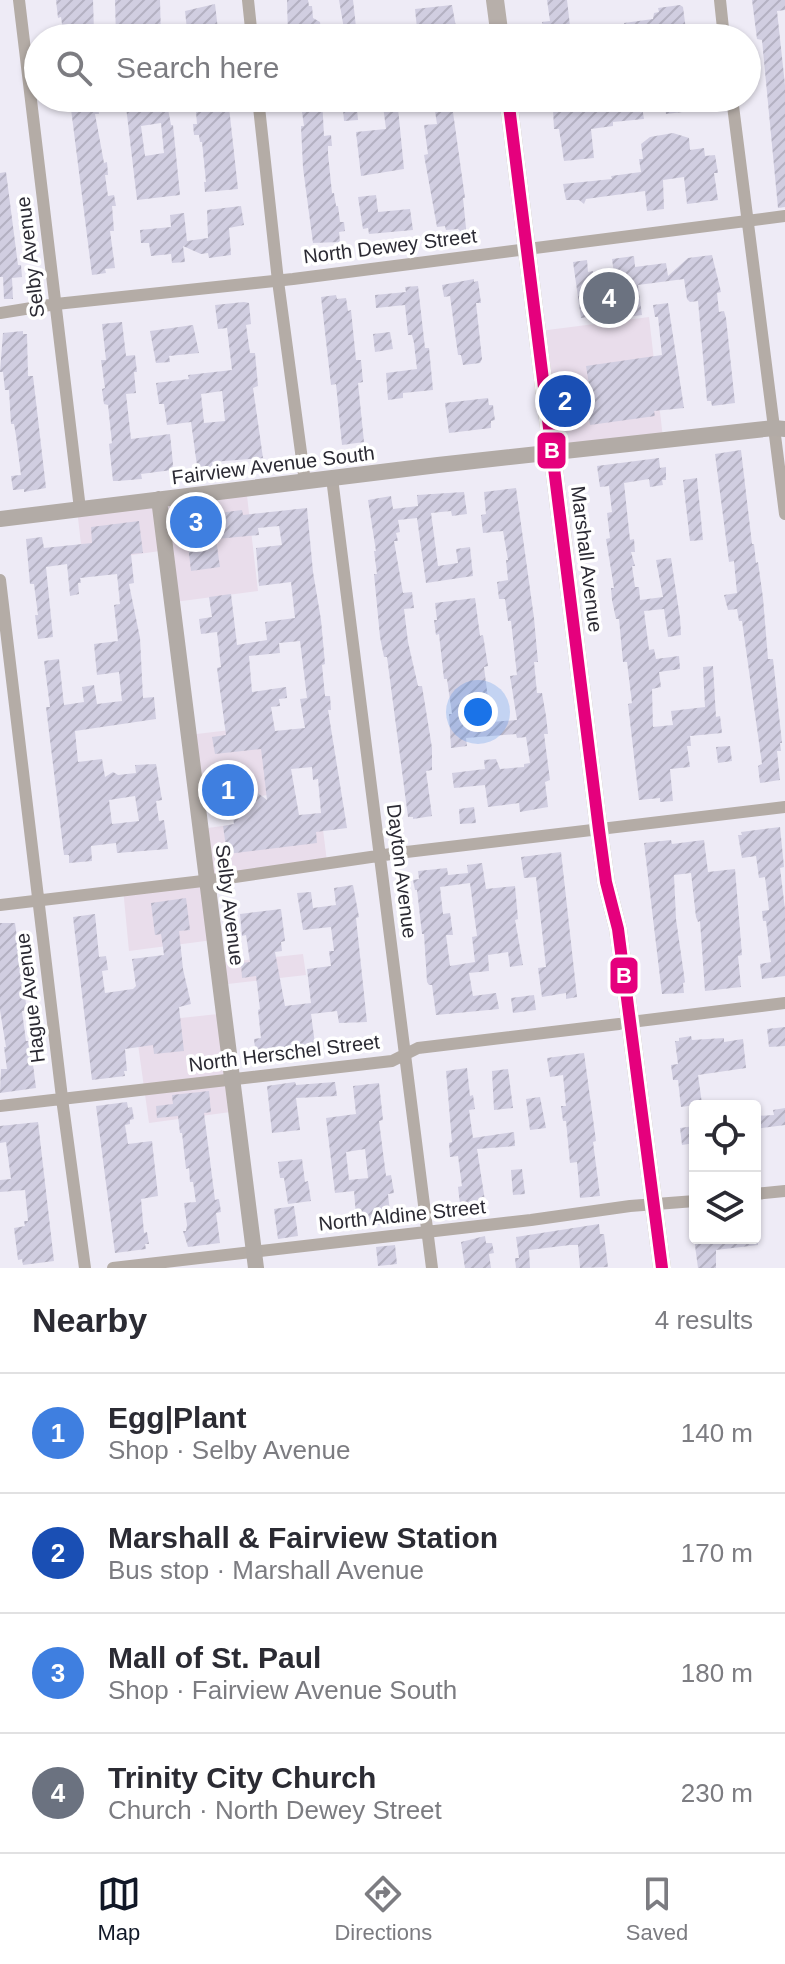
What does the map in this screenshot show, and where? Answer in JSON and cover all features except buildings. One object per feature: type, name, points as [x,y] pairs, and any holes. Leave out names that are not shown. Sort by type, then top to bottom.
[{"type":"main road","points":[[495,0],[498,24]]},
{"type":"main road","name":"Marshall Avenue","points":[[510,112],[599,830],[606,882],[618,929],[625,1023],[648,1206],[650,1268]]},
{"type":"main road","name":"Marshall Avenue","points":[[648,1206],[662,1268]]},
{"type":"street","name":"Selby Avenue","points":[[19,0],[24,41]]},
{"type":"street","points":[[248,0],[251,24]]},
{"type":"street","points":[[720,0],[723,24]]},
{"type":"street","name":"Selby Avenue","points":[[33,112],[80,509]]},
{"type":"street","points":[[260,112],[305,482]]},
{"type":"street","points":[[734,112],[746,221],[780,429],[785,514]]},
{"type":"street","name":"North Dewey Street","points":[[0,313],[785,216]]},
{"type":"street","name":"Fairview Avenue South","points":[[0,519],[332,478],[780,429]]},
{"type":"street","name":"Dayton Avenue","points":[[332,478],[432,1268]]},
{"type":"street","name":"Selby Avenue","points":[[159,499],[255,1260]]},
{"type":"street","name":"Hague Avenue","points":[[0,580],[85,1268]]},
{"type":"street","points":[[0,905],[785,807]]},
{"type":"street","name":"North Herschel Street","points":[[0,1106],[392,1061],[418,1048],[785,1003]]},
{"type":"street","points":[[761,1193],[785,1191]]},
{"type":"street","name":"North Aldine Street","points":[[113,1268],[255,1260],[428,1232],[689,1202]]},
{"type":"shaded area","points":[[649,317],[663,438],[548,453],[532,332]]},
{"type":"shaded area","points":[[246,487],[258,591],[167,603],[160,551],[83,562],[77,509]]},
{"type":"shaded area","points":[[274,725],[283,793],[197,804],[188,735]]},
{"type":"shaded area","points":[[321,813],[327,862],[206,878],[200,829]]},
{"type":"shaded area","points":[[206,878],[213,940],[129,951],[123,888]]},
{"type":"shaded area","points":[[303,954],[306,975],[219,985],[217,963]]},
{"type":"shaded area","points":[[227,1013],[238,1111],[149,1123],[135,1023]]},
{"type":"transit line","name":"B","points":[[510,112],[599,830],[606,882],[618,929],[662,1268]]},
{"type":"place","name":"Trinity City Church","points":[[609,298]]},
{"type":"place","name":"Marshall & Fairview Station","points":[[565,401]]},
{"type":"place","name":"Mall of St. Paul","points":[[196,522]]},
{"type":"place","name":"Egg|Plant","points":[[228,790]]}]
